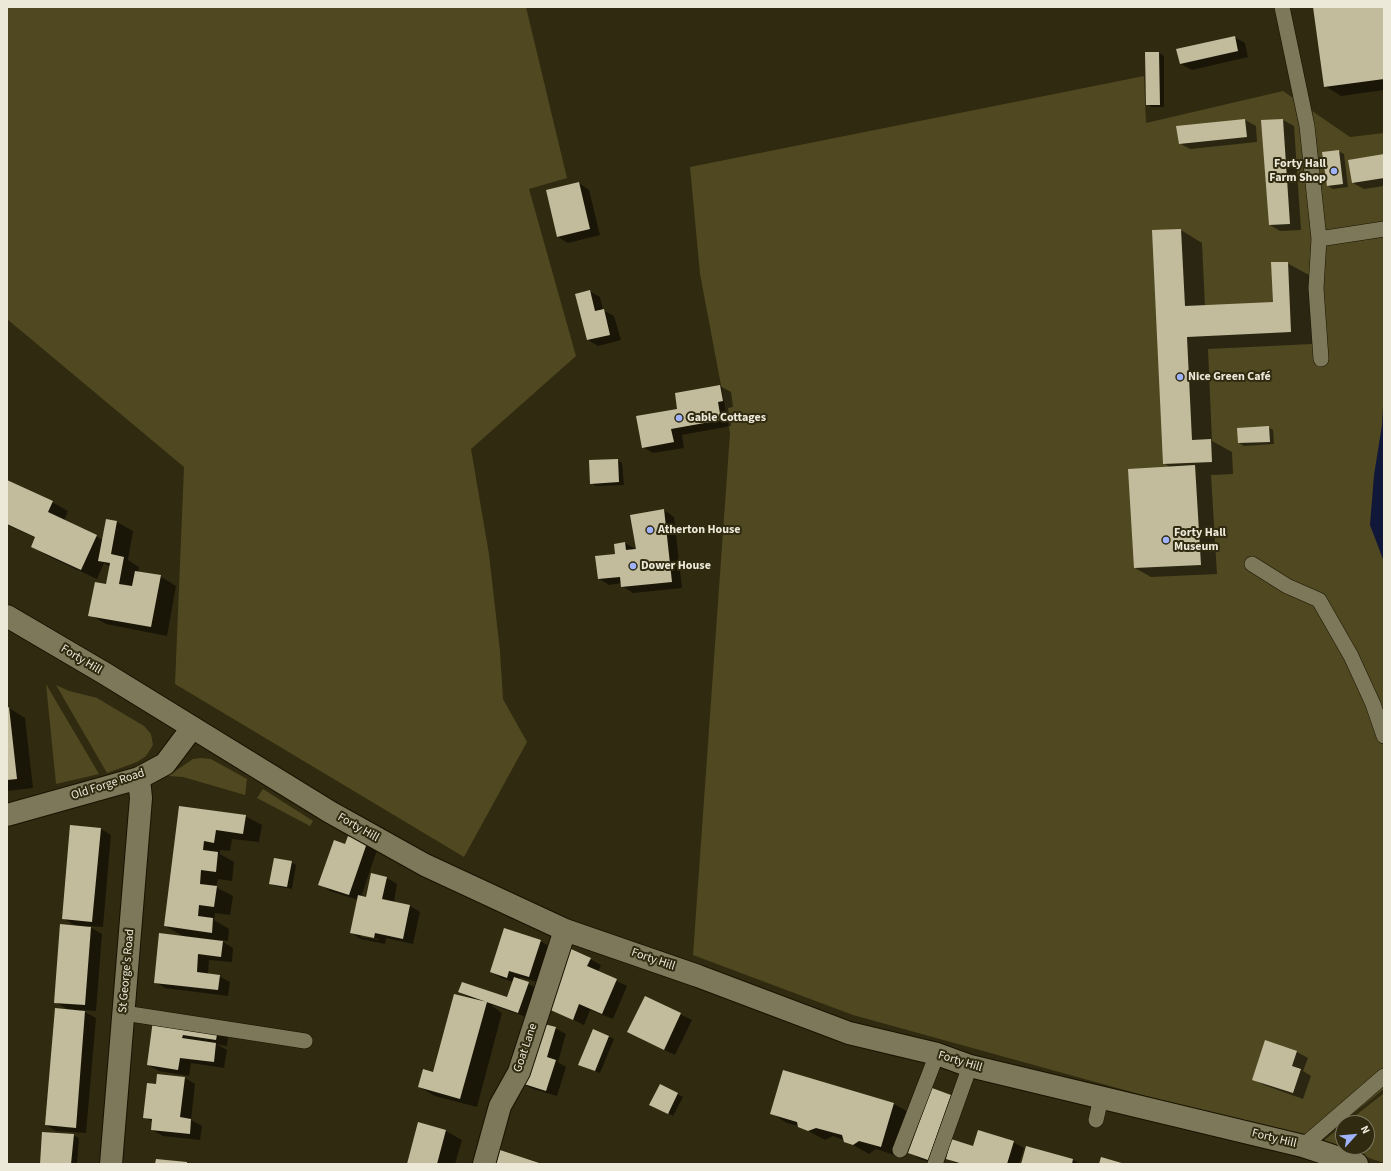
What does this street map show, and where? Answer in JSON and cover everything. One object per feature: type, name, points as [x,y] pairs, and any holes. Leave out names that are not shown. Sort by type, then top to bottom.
[{"type":"street","name":"Forty Hill","points":[[7,616],[104,673],[330,812],[425,865],[566,930],[698,976],[849,1033],[937,1054],[970,1066],[1303,1146],[1357,1164]]},
{"type":"street","name":"Old Forge Road","points":[[7,815],[139,778],[165,764],[192,728]]},
{"type":"street","name":"St George's Road","points":[[111,1164],[141,798],[139,778]]},
{"type":"street","name":"Goat Lane","points":[[484,1164],[500,1106],[519,1072],[566,930]]},
{"type":"lane","points":[[1282,7],[1307,126],[1319,239],[1316,288],[1321,359]]},
{"type":"lane","points":[[1319,239],[1384,229]]},
{"type":"lane","points":[[1252,564],[1287,586],[1319,600],[1351,656],[1373,704],[1384,736]]},
{"type":"lane","points":[[124,1013],[305,1041]]},
{"type":"lane","points":[[900,1150],[937,1054]]},
{"type":"lane","points":[[935,1164],[970,1066]]},
{"type":"lane","points":[[1303,1146],[1384,1076]]},
{"type":"lane","points":[[1096,1120],[1101,1098]]},
{"type":"shaded area","points":[[7,7],[526,7],[567,178],[529,189],[576,356],[471,449],[489,554],[500,651],[503,699],[527,742],[464,857],[175,684],[184,467],[7,319]]},
{"type":"shaded area","points":[[1144,76],[1146,123],[1283,91],[1350,137],[1384,133],[1384,1089],[1351,1115],[1335,1115],[1335,1128],[1316,1143],[853,1015],[693,955],[730,433],[700,274],[690,167]]},
{"type":"shaded area","points":[[46,684],[99,774],[56,784]]},
{"type":"shaded area","points":[[56,685],[69,691],[97,698],[144,726],[151,734],[153,745],[146,756],[137,762],[107,773]]},
{"type":"shaded area","points":[[193,759],[211,759],[247,779],[245,795],[183,777],[168,776]]},
{"type":"shaded area","points":[[263,789],[313,821],[310,826],[257,798]]},
{"type":"shaded area","points":[[1384,1093],[1384,1163],[1360,1155],[1375,1155],[1375,1115],[1356,1115]]},
{"type":"shaded area","points":[[1335,1131],[1335,1146],[1322,1142]]},
{"type":"water","points":[[1384,387],[1384,562],[1370,525],[1374,475],[1382,425]]},
{"type":"building","points":[[1313,7],[1384,7],[1384,79],[1324,87]]},
{"type":"building","points":[[1235,36],[1238,51],[1180,64],[1176,49]]},
{"type":"building","points":[[1145,52],[1159,52],[1160,105],[1146,105]]},
{"type":"building","points":[[1245,119],[1247,137],[1179,144],[1176,126]]},
{"type":"building","points":[[1283,119],[1290,224],[1269,225],[1261,120]]},
{"type":"building","points":[[1339,150],[1343,184],[1327,186],[1322,152]]},
{"type":"building","points":[[1384,154],[1384,178],[1352,183],[1348,160]]},
{"type":"building","points":[[579,182],[590,229],[557,237],[546,190]]},
{"type":"building","points":[[1181,229],[1185,306],[1273,302],[1271,262],[1288,262],[1291,332],[1187,337],[1192,440],[1211,439],[1212,462],[1163,464],[1152,230]]},
{"type":"building","points":[[590,290],[595,311],[604,309],[610,335],[587,340],[575,294]]},
{"type":"building","name":"Gable Cottages","points":[[720,385],[723,401],[718,402],[721,420],[671,429],[674,442],[642,448],[636,416],[677,409],[675,393]]},
{"type":"building","points":[[1269,426],[1270,442],[1238,443],[1237,428]]},
{"type":"building","points":[[618,459],[619,482],[590,484],[589,460]]},
{"type":"building","name":"Forty Hall Museum","points":[[1195,465],[1201,565],[1134,568],[1128,469]]},
{"type":"building","points":[[7,480],[53,501],[48,512],[97,535],[81,570],[31,547],[35,537],[7,524]]},
{"type":"building","name":"Dower House","points":[[664,509],[672,582],[621,587],[620,577],[598,579],[595,556],[615,554],[614,544],[625,542],[626,550],[636,549],[630,515]]},
{"type":"building","points":[[106,519],[117,521],[111,554],[124,557],[119,584],[132,586],[135,571],[161,575],[151,627],[88,616],[95,582],[106,584],[110,563],[98,561]]},
{"type":"building","points":[[9,707],[17,779],[7,780],[7,708]]},
{"type":"building","points":[[179,806],[246,815],[243,834],[216,830],[214,843],[204,841],[203,850],[218,852],[216,872],[201,870],[200,884],[217,886],[214,907],[199,905],[198,916],[213,918],[212,933],[164,926]]},
{"type":"building","points":[[70,825],[101,828],[92,922],[62,919]]},
{"type":"building","points":[[348,836],[367,843],[349,895],[318,885],[334,840],[345,844]]},
{"type":"building","points":[[274,858],[292,861],[287,887],[269,884]]},
{"type":"building","points":[[371,873],[387,877],[382,899],[410,905],[403,939],[375,933],[374,938],[350,933],[358,895],[366,897]]},
{"type":"building","points":[[60,924],[91,927],[85,1005],[54,1003]]},
{"type":"building","points":[[504,928],[541,940],[529,977],[509,971],[507,978],[490,972]]},
{"type":"building","points":[[159,933],[223,941],[221,957],[198,954],[197,972],[220,975],[218,990],[154,983]]},
{"type":"building","points":[[571,949],[591,958],[587,966],[617,979],[602,1014],[579,1004],[573,1020],[546,1008]]},
{"type":"building","points":[[514,977],[529,982],[518,1013],[458,992],[462,982],[507,997]]},
{"type":"building","points":[[454,994],[487,1002],[460,1099],[418,1087],[423,1069],[433,1072]]},
{"type":"building","points":[[645,996],[681,1013],[664,1050],[627,1032]]},
{"type":"building","points":[[55,1008],[85,1011],[76,1128],[45,1125]]},
{"type":"building","points":[[153,1020],[218,1029],[216,1040],[183,1035],[182,1038],[216,1043],[214,1062],[180,1058],[178,1070],[147,1065]]},
{"type":"building","points":[[540,1023],[556,1027],[547,1057],[556,1060],[546,1091],[521,1083]]},
{"type":"building","points":[[593,1029],[609,1036],[595,1071],[578,1065]]},
{"type":"building","points":[[1265,1040],[1297,1051],[1292,1066],[1301,1069],[1293,1093],[1252,1080]]},
{"type":"building","points":[[783,1070],[894,1103],[881,1147],[859,1141],[853,1145],[844,1142],[842,1135],[816,1128],[808,1131],[798,1127],[797,1122],[770,1114]]},
{"type":"building","points":[[157,1074],[185,1077],[180,1117],[191,1119],[190,1134],[151,1130],[152,1119],[143,1118],[147,1083],[156,1084]]},
{"type":"building","points":[[660,1084],[678,1093],[668,1114],[649,1105]]},
{"type":"building","points":[[932,1088],[951,1095],[928,1160],[908,1153]]},
{"type":"building","points":[[418,1122],[446,1130],[437,1164],[407,1164]]},
{"type":"building","points":[[978,1130],[1014,1141],[1007,1164],[963,1164],[946,1159],[951,1139],[973,1146]]},
{"type":"building","points":[[42,1132],[74,1134],[71,1164],[40,1164]]},
{"type":"building","points":[[1026,1146],[1073,1159],[1072,1164],[1021,1164]]},
{"type":"building","points":[[500,1150],[542,1164],[496,1164]]},
{"type":"building","points":[[1101,1157],[1125,1164],[1099,1164]]},
{"type":"building","points":[[156,1159],[187,1162],[187,1164],[155,1164]]},
{"type":"place","name":"Forty Hall Farm Shop","points":[[1334,171]]},
{"type":"place","name":"Nice Green Café","points":[[1180,377]]},
{"type":"place","name":"Gable Cottages","points":[[679,418]]},
{"type":"place","name":"Atherton House","points":[[650,530]]},
{"type":"place","name":"Forty Hall Museum","points":[[1166,540]]},
{"type":"place","name":"Dower House","points":[[633,566]]}]
